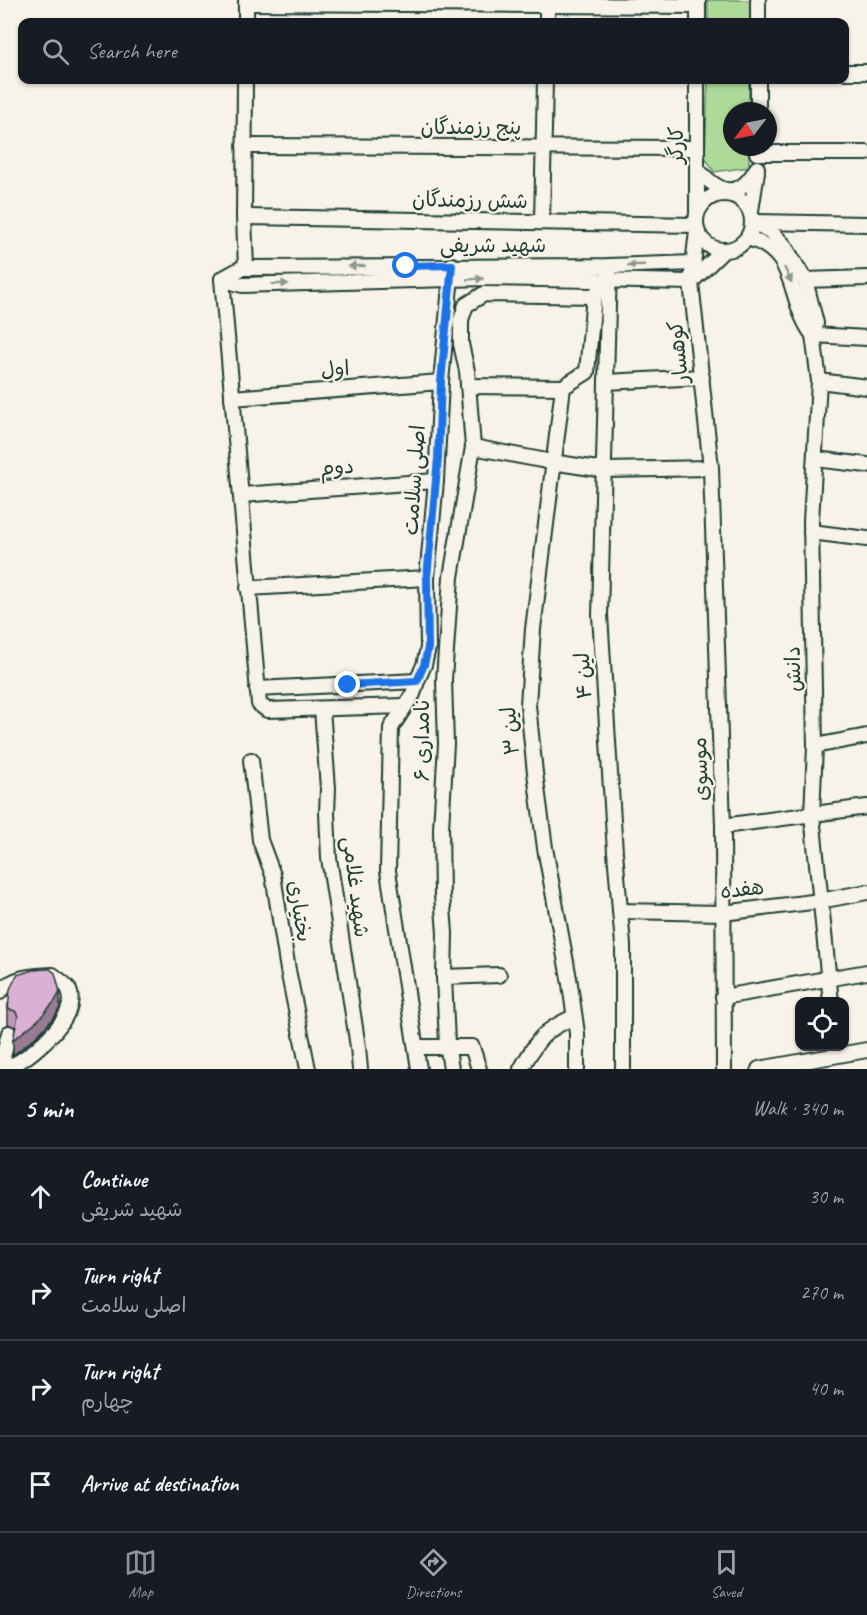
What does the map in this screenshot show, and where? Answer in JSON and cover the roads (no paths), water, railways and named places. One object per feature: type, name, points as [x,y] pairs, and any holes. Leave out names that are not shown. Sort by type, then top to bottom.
[{"type":"street","points":[[758,0],[758,18]]},
{"type":"street","points":[[246,18],[246,2],[698,3]]},
{"type":"street","points":[[546,18],[547,2]]},
{"type":"street","points":[[849,72],[867,72]]},
{"type":"street","points":[[245,84],[246,268]]},
{"type":"street","points":[[542,222],[545,84]]},
{"type":"street","name":"کارگر","points":[[696,222],[697,84]]},
{"type":"street","points":[[758,84],[758,102]]},
{"type":"street","name":"پنج رزمندگان","points":[[244,146],[697,148]]},
{"type":"street","points":[[777,151],[867,153]]},
{"type":"street","points":[[752,217],[743,200],[731,193],[717,193],[705,200],[696,222],[707,245],[716,250],[737,247],[748,238],[752,217],[757,156]]},
{"type":"street","points":[[697,169],[710,183],[723,190],[736,189],[749,183],[757,168]]},
{"type":"street","name":"شش رزمندگان","points":[[244,217],[696,222]]},
{"type":"street","points":[[752,217],[867,224]]},
{"type":"street","name":"دانش","points":[[752,217],[784,245],[805,280],[816,323],[813,334],[819,381],[811,532],[815,746],[812,814],[830,997]]},
{"type":"street","name":"کوهسار","points":[[696,222],[692,282],[711,468]]},
{"type":"street","name":"دانش","points":[[748,238],[762,242],[776,251],[792,284],[806,325],[813,334]]},
{"type":"street","points":[[692,282],[724,250]]},
{"type":"street","name":"شهید شریفی","points":[[222,279],[242,285],[451,280],[609,273],[694,263]]},
{"type":"street","name":"شهید شریفی","points":[[222,279],[242,268],[452,265],[609,273],[692,282]]},
{"type":"street","name":"اصلی سلامت","points":[[419,1069],[388,871],[391,728],[413,694],[428,648],[427,578],[452,265]]},
{"type":"street","points":[[468,386],[563,387],[588,372],[594,296],[609,273]]},
{"type":"street","name":"لین ۴","points":[[609,273],[600,615],[624,963],[623,1069]]},
{"type":"street","points":[[805,280],[867,278]]},
{"type":"street","points":[[222,279],[259,704],[267,710],[405,706]]},
{"type":"street","name":"نامداری ۶","points":[[451,1069],[444,977],[446,933],[442,895],[441,828],[446,744],[444,681],[451,577],[472,447],[468,386],[461,344],[461,320],[466,304],[484,294],[594,296]]},
{"type":"street","points":[[813,334],[867,338]]},
{"type":"street","points":[[606,382],[702,376]]},
{"type":"street","points":[[819,381],[867,387]]},
{"type":"street","name":"اول","points":[[232,398],[441,382]]},
{"type":"street","name":"لین ۳","points":[[563,387],[530,653],[528,705],[545,848],[577,1033],[577,1069]]},
{"type":"street","points":[[472,447],[604,470],[711,468]]},
{"type":"street","points":[[814,459],[867,465]]},
{"type":"street","name":"موسوی","points":[[711,468],[723,826],[724,1069]]},
{"type":"street","name":"دوم","points":[[241,495],[436,481]]},
{"type":"street","points":[[811,532],[867,539]]},
{"type":"street","points":[[248,588],[427,578]]},
{"type":"street","points":[[257,690],[417,681]]},
{"type":"street","name":"شهید غلامی","points":[[322,709],[328,788],[329,858],[360,1069]]},
{"type":"street","points":[[815,746],[867,736]]},
{"type":"street","name":"بختیاری","points":[[251,760],[260,840],[273,875],[288,970],[308,1069]]},
{"type":"street","points":[[723,826],[867,807]]},
{"type":"street","name":"هفده","points":[[620,910],[723,913],[820,901],[867,892]]},
{"type":"street","points":[[723,997],[867,972]]},
{"type":"street","points":[[0,992],[7,984],[30,976],[53,975],[68,987],[71,1003],[66,1016],[54,1032],[12,1065],[1,1065],[9,1033]]},
{"type":"street","points":[[444,977],[498,975]]},
{"type":"street","points":[[521,1069],[532,1049],[545,1034],[553,1027],[574,1017]]},
{"type":"street","points":[[417,1047],[448,1045],[472,1047],[479,1069]]},
{"type":"street","points":[[759,1069],[867,1050]]}]
